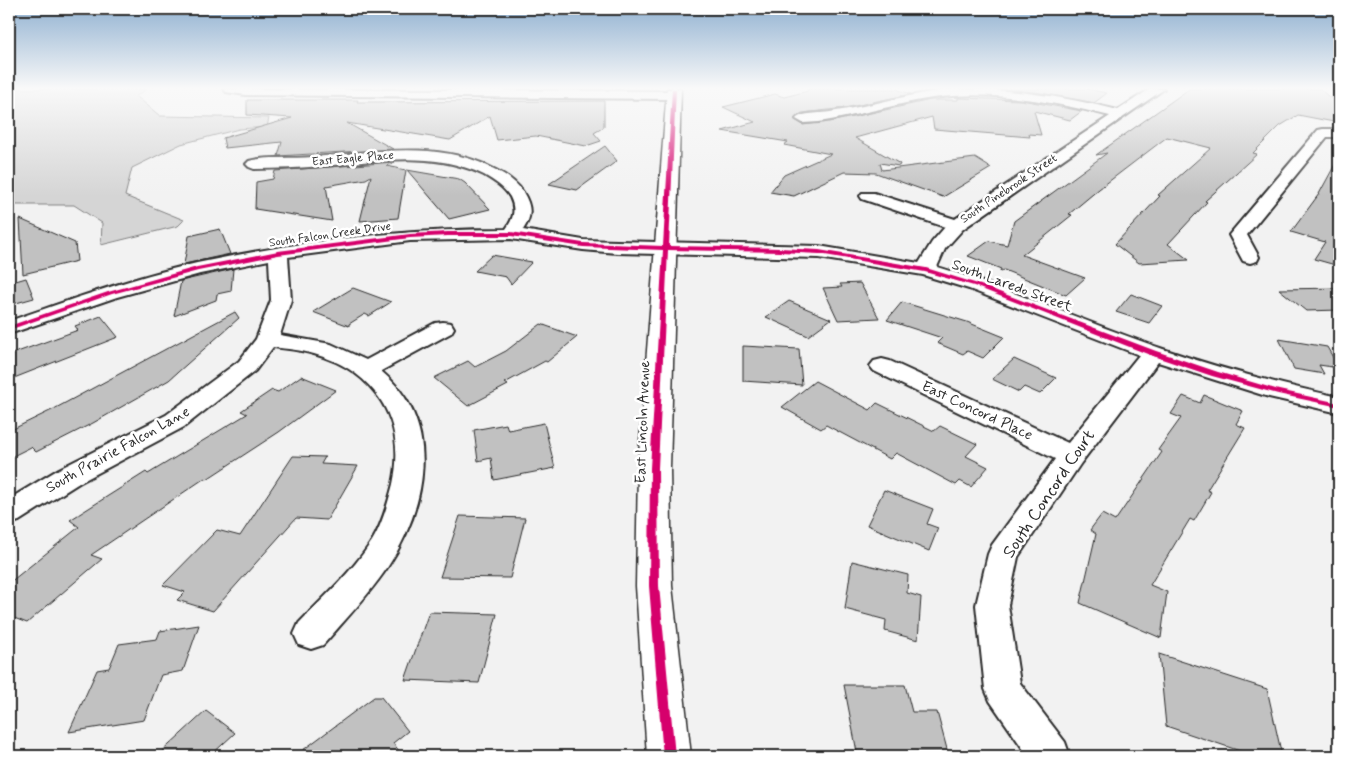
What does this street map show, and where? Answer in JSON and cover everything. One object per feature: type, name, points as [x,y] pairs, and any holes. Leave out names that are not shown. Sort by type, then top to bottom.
[{"type":"main road","name":"East Lincoln Avenue","points":[[670,756],[654,586],[654,468],[672,125]]},
{"type":"street","name":"South Pinebrook Street","points":[[926,270],[930,256],[957,225],[1103,125]]},
{"type":"street","points":[[1250,257],[1238,234],[1323,133],[1339,133]]},
{"type":"street","name":"East Eagle Place","points":[[254,164],[299,164],[383,155],[422,156],[457,160],[489,171],[512,186],[522,204],[523,214],[520,222],[511,234]]},
{"type":"street","points":[[868,196],[957,225]]},
{"type":"street","name":"South Falcon Creek Drive","points":[[9,328],[110,294],[197,269],[278,254],[410,236],[511,234],[583,245],[665,249]]},
{"type":"street","name":"South Laredo Street","points":[[665,249],[819,252],[926,270],[976,285],[1153,353],[1278,392],[1339,404]]},
{"type":"street","name":"South Prairie Falcon Lane","points":[[9,513],[69,476],[122,450],[175,420],[214,393],[247,366],[267,340],[281,300],[278,254]]},
{"type":"street","points":[[365,370],[444,328]]},
{"type":"street","points":[[267,340],[323,349],[365,370],[386,389],[402,412],[409,437],[409,472],[402,504],[385,545],[364,577],[311,634]]},
{"type":"street","name":"South Concord Court","points":[[1051,756],[1003,689],[992,605],[1003,554],[1072,456],[1153,353]]},
{"type":"street","name":"East Concord Place","points":[[882,366],[1072,456]]},
{"type":"shaded area","points":[[9,125],[268,125],[267,127],[239,129],[181,144],[132,168],[125,196],[184,220],[178,226],[101,245],[102,223],[74,205],[9,205]]},
{"type":"building","points":[[269,125],[350,125],[393,149],[278,156],[282,142],[225,148],[223,138]]},
{"type":"building","points":[[357,125],[476,125],[450,140]]},
{"type":"building","points":[[493,125],[604,125],[604,127],[594,133],[601,141],[586,146],[536,136],[497,140]]},
{"type":"building","points":[[745,125],[904,125],[855,138],[900,164],[899,166],[880,163],[882,170],[975,158],[991,168],[943,197],[876,173],[844,172],[794,196],[770,192],[784,175],[831,154],[784,145],[788,142],[722,131]]},
{"type":"building","points":[[933,125],[1038,125],[1041,135],[1029,134],[1030,137],[934,129]]},
{"type":"building","points":[[1139,125],[1282,125],[1253,153],[1257,154],[1205,201],[1207,202],[1168,244],[1189,260],[1139,263],[1115,244],[1160,196],[1158,195],[1211,148],[1167,137],[1099,189],[1069,214],[1072,215],[1022,255],[1085,278],[1066,295],[1004,270],[1000,272],[1001,269],[968,256],[989,241],[1007,245],[1014,221],[1107,153],[1096,155]]},
{"type":"building","points":[[605,146],[617,161],[577,190],[549,184]]},
{"type":"building","points":[[1339,157],[1339,266],[1314,259],[1325,242],[1291,232],[1319,194]]},
{"type":"building","points":[[395,162],[387,166],[406,170],[398,218],[360,221],[371,176],[366,179],[326,186],[332,221],[255,209],[256,182],[273,179],[275,171]]},
{"type":"building","points":[[407,170],[459,179],[490,209],[449,219]]},
{"type":"building","points":[[20,219],[75,243],[77,261],[23,274]]},
{"type":"building","points":[[220,229],[230,254],[184,264],[189,236]]},
{"type":"building","points":[[492,255],[532,262],[511,284],[506,277],[475,271]]},
{"type":"building","points":[[233,269],[231,291],[217,294],[216,300],[174,316],[181,281]]},
{"type":"building","points":[[26,278],[34,298],[9,305],[9,283]]},
{"type":"building","points":[[860,283],[879,318],[838,320],[823,288],[842,287],[840,284]]},
{"type":"building","points":[[353,288],[391,302],[369,316],[365,314],[349,324],[349,326],[313,312]]},
{"type":"building","points":[[1339,288],[1339,310],[1306,311],[1279,289]]},
{"type":"building","points":[[1131,294],[1162,306],[1149,323],[1116,312]]},
{"type":"building","points":[[789,301],[831,319],[808,336],[766,317]]},
{"type":"building","points":[[902,302],[967,322],[1004,337],[983,358],[967,351],[963,354],[937,343],[942,338],[887,320]]},
{"type":"building","points":[[235,312],[239,318],[169,380],[93,423],[36,452],[31,447],[9,458],[9,431]]},
{"type":"building","points":[[101,316],[118,337],[9,380],[9,355],[78,330],[75,326]]},
{"type":"building","points":[[541,324],[577,337],[547,362],[545,361],[505,383],[508,385],[468,406],[434,378],[468,361],[475,367],[506,351]]},
{"type":"building","points":[[1279,339],[1327,347],[1339,368],[1319,365],[1324,374],[1294,369]]},
{"type":"building","points":[[743,346],[799,349],[802,385],[743,381]]},
{"type":"building","points":[[1014,359],[1056,378],[1040,394],[1024,387],[1019,392],[992,379]]},
{"type":"building","points":[[301,376],[336,390],[279,432],[207,479],[205,478],[91,555],[102,559],[27,623],[9,616],[9,583],[79,527],[70,520],[146,472],[148,474],[247,414],[241,411],[272,390],[278,392]]},
{"type":"building","points":[[815,381],[870,410],[877,403],[934,431],[940,426],[977,444],[966,456],[988,467],[971,487],[960,481],[956,485],[896,453],[890,459],[826,425],[821,429],[782,407]]},
{"type":"building","points":[[1204,395],[1243,411],[1236,424],[1245,428],[1207,490],[1211,492],[1194,521],[1190,519],[1150,585],[1167,592],[1161,638],[1080,603],[1096,534],[1090,530],[1102,514],[1115,521],[1162,452],[1158,450],[1181,418],[1171,414],[1183,396],[1200,403]]},
{"type":"building","points":[[544,423],[555,468],[494,480],[491,458],[478,461],[474,430],[506,424],[508,430]]},
{"type":"building","points":[[293,456],[325,457],[321,464],[358,466],[327,520],[296,518],[213,611],[177,600],[185,592],[163,585],[217,530],[240,536]]},
{"type":"building","points":[[884,490],[933,509],[927,524],[938,528],[929,551],[867,525]]},
{"type":"building","points":[[460,516],[525,518],[510,578],[440,577]]},
{"type":"building","points":[[852,561],[908,575],[907,593],[921,597],[918,640],[885,631],[886,620],[845,609]]},
{"type":"building","points":[[429,612],[497,614],[479,683],[405,680]]},
{"type":"building","points":[[199,625],[183,671],[161,675],[144,720],[69,732],[97,670],[109,668],[119,644],[157,639],[160,631]]},
{"type":"building","points":[[1159,654],[1267,689],[1282,756],[1255,756],[1166,726]]},
{"type":"building","points":[[844,685],[905,685],[912,712],[937,712],[948,753],[857,752]]},
{"type":"building","points":[[374,697],[381,697],[408,731],[393,743],[403,756],[295,756]]},
{"type":"building","points":[[206,711],[235,733],[210,756],[157,756]]},
{"type":"cycle path","points":[[669,756],[654,586],[654,468],[672,125]]},
{"type":"cycle path","points":[[9,328],[110,293],[197,269],[278,253],[410,236],[511,234],[583,245],[617,247],[819,252],[926,270],[976,285],[1153,353],[1215,374],[1278,392],[1339,405]]}]
